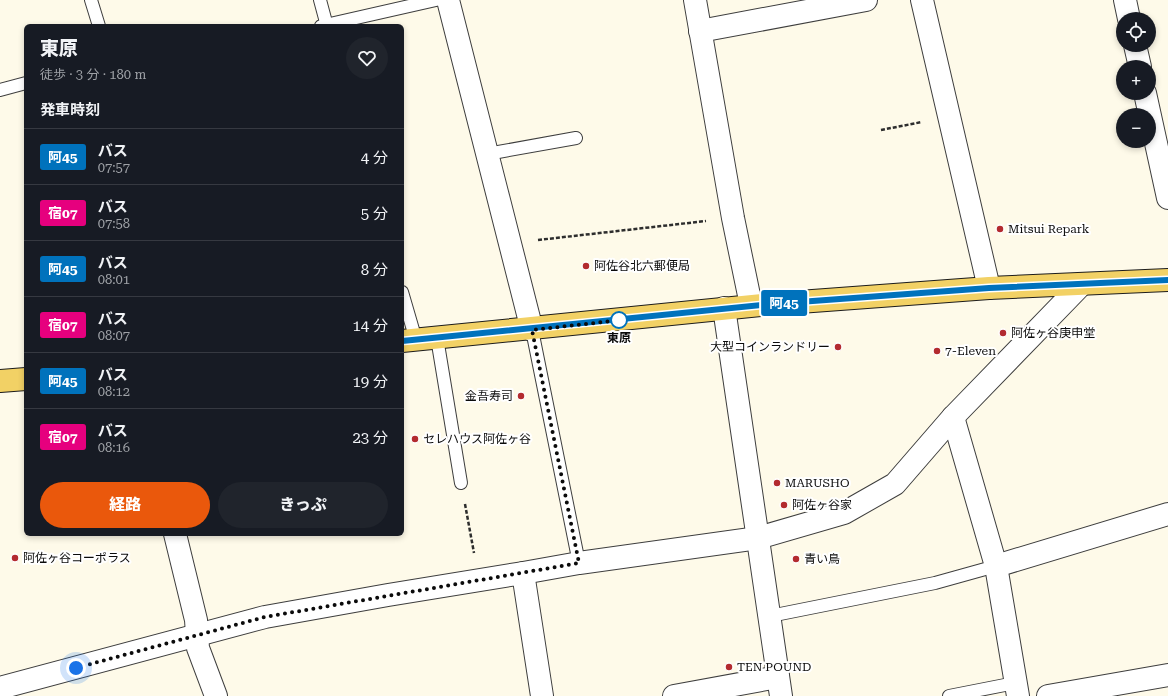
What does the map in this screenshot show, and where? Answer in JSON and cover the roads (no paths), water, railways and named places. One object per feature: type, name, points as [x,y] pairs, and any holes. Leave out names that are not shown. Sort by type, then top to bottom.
[{"type":"main road","points":[[409,341],[532,330],[750,305],[989,288],[1168,280]]},
{"type":"main road","points":[[0,381],[24,379]]},
{"type":"street","points":[[448,0],[532,330]]},
{"type":"street","points":[[695,0],[733,218],[750,305]]},
{"type":"street","points":[[700,31],[866,0]]},
{"type":"street","points":[[922,0],[989,288]]},
{"type":"street","points":[[1125,0],[1128,12]]},
{"type":"street","points":[[1147,100],[1168,198]]},
{"type":"street","points":[[0,688],[265,617],[579,563],[758,538],[844,513],[895,484],[953,417],[1081,285]]},
{"type":"street","points":[[674,696],[780,687],[724,308]]},
{"type":"street","points":[[953,417],[996,566],[1016,689]]},
{"type":"street","points":[[996,566],[1168,514]]},
{"type":"street","points":[[175,536],[196,620],[198,648],[216,696]]},
{"type":"street","points":[[523,573],[542,696]]},
{"type":"street","points":[[1048,696],[1168,675]]},
{"type":"lane","points":[[91,0],[98,24]]},
{"type":"lane","points":[[320,0],[325,24]]},
{"type":"lane","points":[[334,24],[436,0]]},
{"type":"lane","points":[[0,90],[24,84]]},
{"type":"lane","points":[[487,154],[576,138]]},
{"type":"lane","points":[[404,306],[409,341]]},
{"type":"lane","points":[[532,330],[579,563]]},
{"type":"lane","points":[[437,338],[460,483]]},
{"type":"lane","points":[[770,616],[935,583],[996,566]]},
{"type":"lane","points":[[949,696],[1016,689]]},
{"type":"place","name":"Mitsui Repark","points":[[1000,229]]},
{"type":"place","name":"阿佐谷北六郵便局","points":[[586,266]]},
{"type":"place","name":"東原","points":[[619,320]]},
{"type":"place","name":"阿佐ヶ谷庚申堂","points":[[1003,333]]},
{"type":"place","name":"大型コインランドリー","points":[[838,347]]},
{"type":"place","name":"7-Eleven","points":[[937,351]]},
{"type":"place","name":"金吾寿司","points":[[521,396]]},
{"type":"place","name":"セレハウス阿佐ヶ谷","points":[[415,439]]},
{"type":"place","name":"MARUSHO","points":[[777,483]]},
{"type":"place","name":"阿佐ヶ谷家","points":[[784,505]]},
{"type":"place","name":"阿佐ヶ谷コーポラス","points":[[15,558]]},
{"type":"place","name":"青い鳥","points":[[796,559]]},
{"type":"place","name":"TEN POUND","points":[[729,667]]}]
